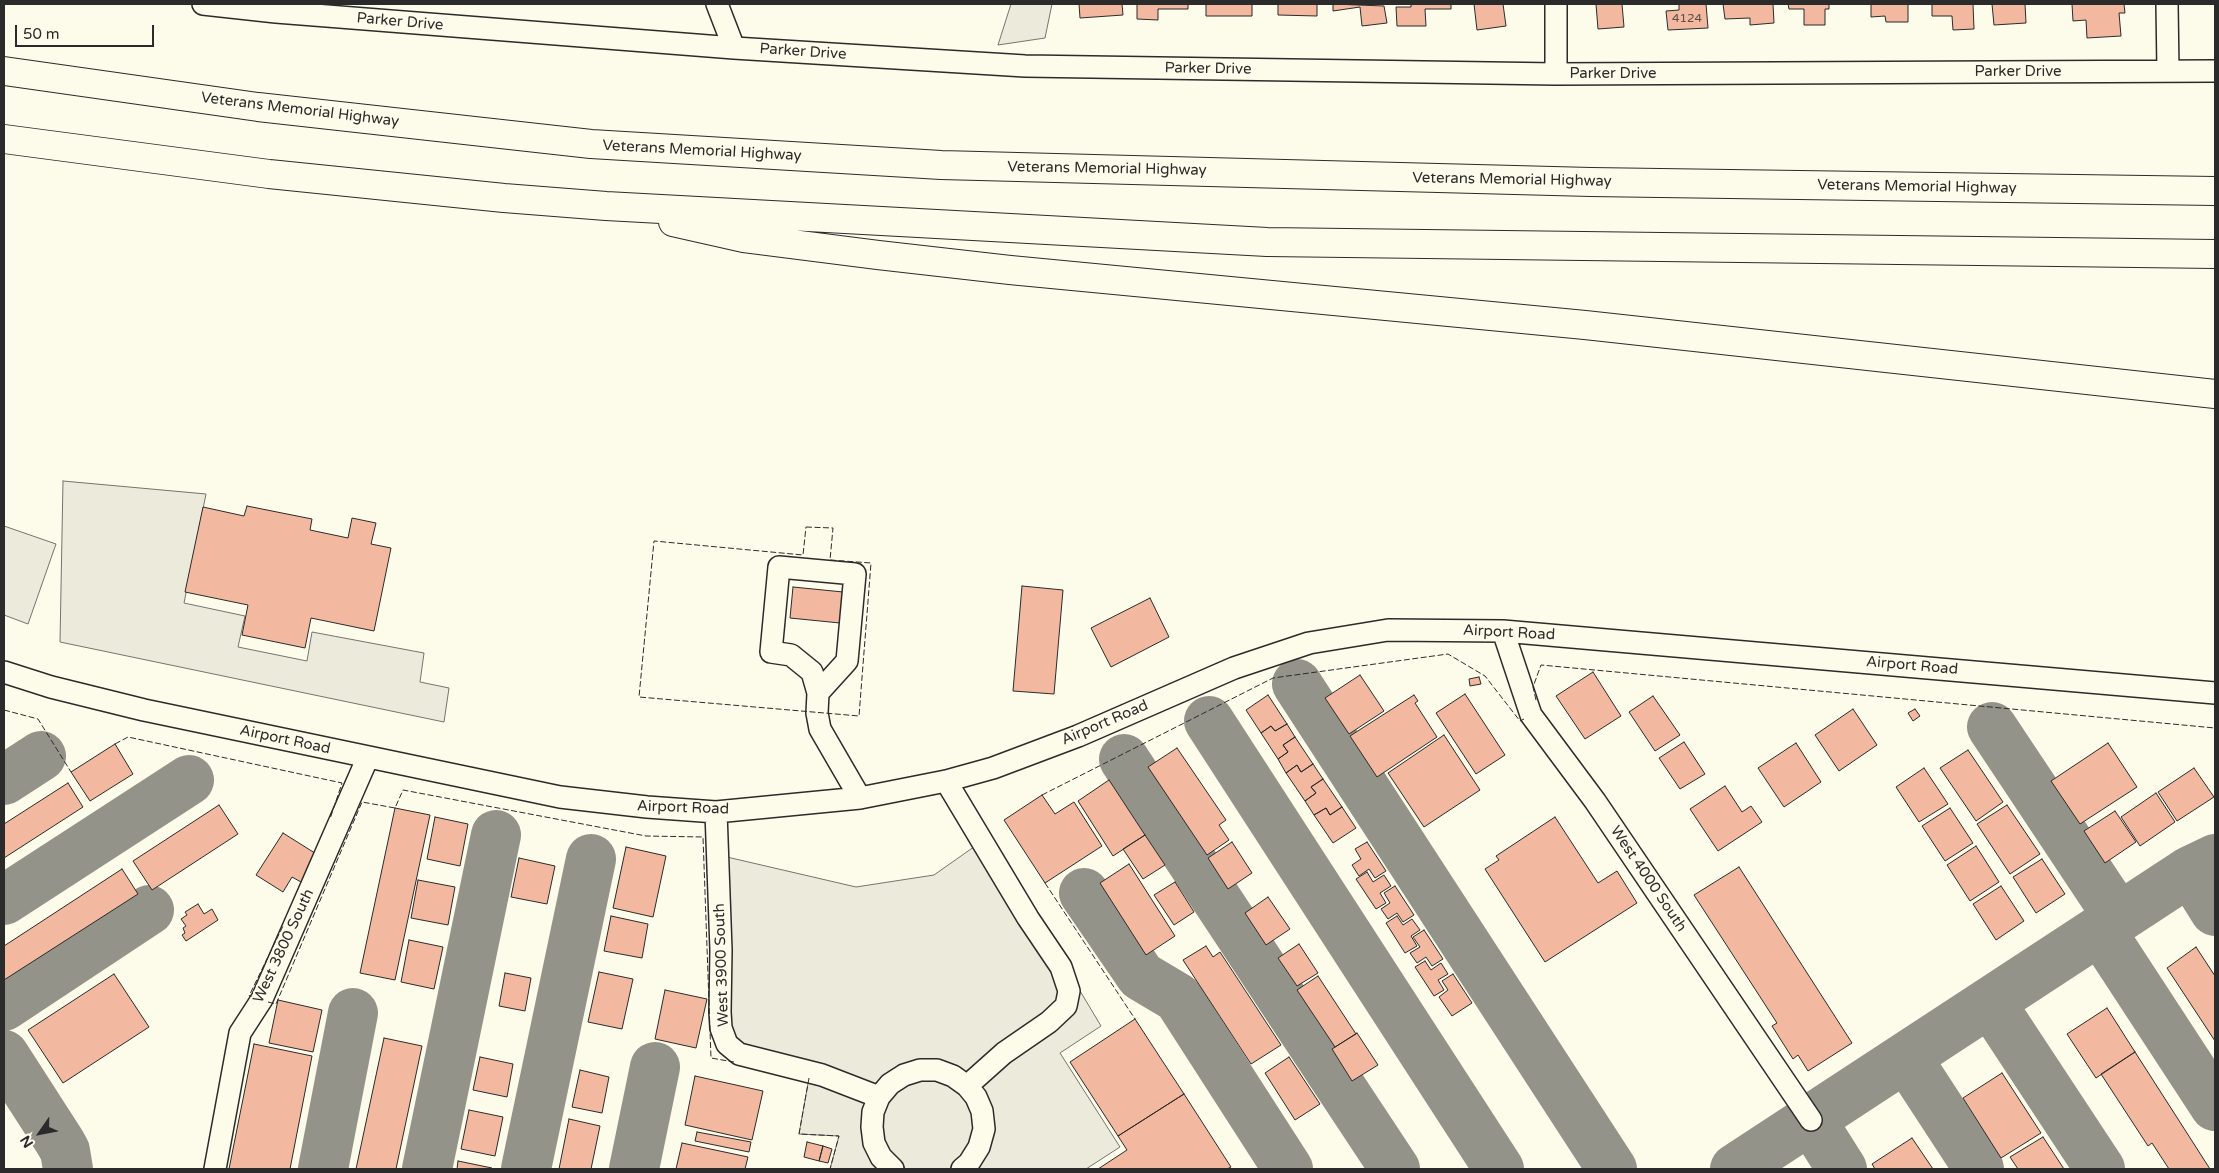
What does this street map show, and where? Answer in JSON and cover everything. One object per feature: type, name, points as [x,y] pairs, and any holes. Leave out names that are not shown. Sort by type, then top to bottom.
[{"type":"highway","name":"Veterans Memorial Highway","points":[[4,71],[258,107],[592,144],[941,165],[1591,182],[2211,191]]},
{"type":"highway","points":[[4,139],[385,187],[606,206],[1267,242],[2215,254]]},
{"type":"highway","points":[[606,206],[744,238],[887,256],[1019,271],[1585,325],[2215,394]]},
{"type":"street","name":"Parker Drive","points":[[203,4],[276,12],[734,48],[1025,66],[1556,74],[2215,71]]},
{"type":"street","points":[[717,4],[734,48]]},
{"type":"street","points":[[1556,4],[1556,74]]},
{"type":"street","points":[[2167,4],[2168,71]]},
{"type":"street","points":[[818,693],[847,661],[855,574],[779,567],[771,652],[791,655],[812,672],[818,693],[816,712],[820,729],[860,798]]},
{"type":"street","name":"Airport Road","points":[[4,672],[51,687],[144,710],[560,797],[647,807],[716,812],[860,798],[946,781],[993,768],[1069,740],[1234,668],[1309,643],[1388,630],[1502,631],[2215,693]]},
{"type":"street","name":"West 4000 South","points":[[1502,631],[1531,715],[1595,801],[1811,1120]]},
{"type":"street","name":"West 3800 South","points":[[215,1169],[240,1033],[262,999],[368,757]]},
{"type":"street","points":[[946,781],[1028,918],[1061,967],[1069,991],[1066,1006],[1049,1022],[1004,1053],[967,1086]]},
{"type":"street","name":"West 3900 South","points":[[716,812],[721,950],[720,1012],[721,1028],[727,1044],[739,1054],[822,1075],[879,1097]]},
{"type":"street","points":[[893,1169],[881,1157],[874,1143],[873,1112],[879,1097],[890,1084],[904,1075],[920,1070],[937,1070],[953,1076],[967,1086],[976,1097],[982,1111],[984,1129],[980,1147],[969,1163],[962,1169]]},
{"type":"shaded area","points":[[1011,4],[1052,4],[1045,38],[998,45]]},
{"type":"shaded area","points":[[63,481],[206,494],[184,603],[245,616],[238,647],[307,661],[312,632],[424,653],[420,682],[449,688],[444,722],[60,642]]},
{"type":"shaded area","points":[[4,526],[56,544],[28,624],[4,615]]},
{"type":"shaded area","points":[[988,837],[1101,1026],[1060,1053],[1120,1147],[1086,1169],[830,1169],[839,1136],[799,1134],[809,1078],[738,1062],[713,987],[714,854],[856,887],[934,875]]},
{"type":"building","points":[[1079,4],[1122,4],[1123,15],[1080,18]]},
{"type":"building","points":[[1137,4],[1188,4],[1188,9],[1158,9],[1158,20],[1137,19]]},
{"type":"building","points":[[1206,4],[1252,4],[1252,16],[1206,16]]},
{"type":"building","points":[[1278,4],[1317,4],[1317,16],[1278,15]]},
{"type":"building","points":[[1333,4],[1384,6],[1387,23],[1362,26],[1360,7],[1333,11]]},
{"type":"building","points":[[1411,4],[1451,4],[1451,9],[1425,9],[1426,26],[1397,26],[1396,7],[1411,7]]},
{"type":"building","points":[[1474,4],[1503,4],[1506,26],[1477,30]]},
{"type":"building","points":[[1596,4],[1622,4],[1624,27],[1598,29]]},
{"type":"building","points":[[1679,4],[1706,4],[1708,28],[1668,30],[1666,11],[1679,10]]},
{"type":"building","points":[[1723,4],[1773,4],[1774,23],[1750,25],[1750,18],[1725,19]]},
{"type":"building","points":[[1788,4],[1829,4],[1829,9],[1825,9],[1825,25],[1804,25],[1804,9],[1789,9]]},
{"type":"building","points":[[1871,4],[1908,4],[1908,22],[1886,22],[1885,16],[1871,17]]},
{"type":"building","points":[[1932,4],[1973,4],[1974,29],[1953,30],[1952,16],[1932,16]]},
{"type":"building","points":[[1992,4],[2025,4],[2026,23],[1994,25]]},
{"type":"building","points":[[2072,4],[2124,4],[2125,13],[2119,13],[2121,36],[2087,38],[2086,20],[2073,21]]},
{"type":"building","points":[[247,506],[312,519],[310,530],[348,538],[352,518],[376,523],[371,544],[391,548],[374,631],[311,618],[305,648],[242,635],[248,605],[185,592],[203,507],[244,516]]},
{"type":"building","points":[[1022,586],[1063,590],[1054,694],[1013,691]]},
{"type":"building","points":[[793,587],[843,592],[840,623],[790,618]]},
{"type":"building","points":[[1150,598],[1169,637],[1111,667],[1091,628]]},
{"type":"building","points":[[1593,672],[1621,716],[1585,739],[1556,696]]},
{"type":"building","points":[[1360,675],[1384,711],[1349,734],[1325,698]]},
{"type":"building","points":[[1479,677],[1481,684],[1470,686],[1469,679]]},
{"type":"building","points":[[1465,694],[1505,755],[1476,774],[1436,713]]},
{"type":"building","points":[[1268,695],[1287,724],[1275,731],[1271,726],[1261,733],[1246,710]]},
{"type":"building","points":[[1414,695],[1418,701],[1415,703],[1437,737],[1377,777],[1350,736]]},
{"type":"building","points":[[1653,696],[1680,735],[1655,751],[1629,712]]},
{"type":"building","points":[[1853,709],[1877,745],[1839,771],[1815,735]]},
{"type":"building","points":[[1915,709],[1920,716],[1913,721],[1908,713]]},
{"type":"building","points":[[1287,724],[1295,737],[1283,745],[1288,752],[1278,759],[1261,733],[1271,726],[1275,731]]},
{"type":"building","points":[[1444,735],[1480,790],[1424,827],[1388,773]]},
{"type":"building","points":[[1295,737],[1313,764],[1301,772],[1297,765],[1286,773],[1278,759],[1288,752],[1283,745]]},
{"type":"building","points":[[1684,742],[1705,774],[1680,789],[1659,758]]},
{"type":"building","points":[[1796,743],[1821,782],[1784,807],[1758,768]]},
{"type":"building","points":[[2108,743],[2137,787],[2080,824],[2051,781]]},
{"type":"building","points":[[115,744],[133,774],[90,801],[71,772]]},
{"type":"building","points":[[1177,748],[1226,820],[1219,825],[1229,840],[1207,855],[1148,767]]},
{"type":"building","points":[[1968,750],[2003,802],[1976,821],[1940,768]]},
{"type":"building","points":[[1313,764],[1323,779],[1311,787],[1316,793],[1305,801],[1286,773],[1297,765],[1301,772]]},
{"type":"building","points":[[1924,768],[1948,804],[1919,822],[1896,787]]},
{"type":"building","points":[[2194,768],[2214,797],[2177,821],[2158,792]]},
{"type":"building","points":[[1323,779],[1342,807],[1330,815],[1326,808],[1314,815],[1305,801],[1316,793],[1311,787]]},
{"type":"building","points":[[1109,780],[1145,835],[1113,856],[1078,801]]},
{"type":"building","points":[[68,783],[83,807],[4,858],[4,824]]},
{"type":"building","points":[[1725,786],[1742,812],[1751,806],[1762,822],[1718,851],[1690,809]]},
{"type":"building","points":[[2156,793],[2175,822],[2140,846],[2121,817]]},
{"type":"building","points":[[1042,795],[1055,814],[1074,802],[1102,846],[1045,883],[1004,820]]},
{"type":"building","points":[[219,805],[238,834],[152,890],[133,861]]},
{"type":"building","points":[[2007,805],[2040,854],[2010,874],[1977,824]]},
{"type":"building","points":[[1342,807],[1356,828],[1333,843],[1314,815],[1326,808],[1330,815]]},
{"type":"building","points":[[395,808],[430,815],[395,980],[360,973]]},
{"type":"building","points":[[1950,808],[1973,843],[1945,861],[1922,826]]},
{"type":"building","points":[[2115,811],[2136,842],[2105,863],[2084,831]]},
{"type":"building","points":[[435,817],[468,824],[460,866],[427,859]]},
{"type":"building","points":[[1555,817],[1598,883],[1617,871],[1637,903],[1545,962],[1485,869],[1499,860],[1496,856]]},
{"type":"building","points":[[283,833],[318,855],[301,882],[292,877],[283,892],[256,875]]},
{"type":"building","points":[[1145,835],[1165,865],[1143,879],[1123,849]]},
{"type":"building","points":[[1232,842],[1252,873],[1228,889],[1208,858]]},
{"type":"building","points":[[1367,842],[1386,871],[1375,878],[1369,869],[1359,876],[1352,865],[1361,859],[1355,849]]},
{"type":"building","points":[[1976,846],[1999,882],[1970,901],[1947,865]]},
{"type":"building","points":[[626,847],[666,856],[653,917],[613,908]]},
{"type":"building","points":[[519,858],[555,866],[547,904],[511,897]]},
{"type":"building","points":[[2042,859],[2065,894],[2036,913],[2013,877]]},
{"type":"building","points":[[1129,864],[1175,936],[1146,955],[1100,883]]},
{"type":"building","points":[[1739,867],[1852,1043],[1808,1071],[1798,1055],[1793,1059],[1772,1026],[1777,1023],[1694,895]]},
{"type":"building","points":[[122,869],[138,894],[4,980],[4,946]]},
{"type":"building","points":[[1367,872],[1373,882],[1384,875],[1391,886],[1380,893],[1386,903],[1376,909],[1356,879]]},
{"type":"building","points":[[418,880],[455,887],[448,925],[411,918]]},
{"type":"building","points":[[1175,882],[1194,912],[1174,925],[1154,895]]},
{"type":"building","points":[[1395,886],[1414,915],[1403,922],[1397,913],[1388,919],[1381,909],[1390,903],[1384,893]]},
{"type":"building","points":[[2001,886],[2024,921],[1996,940],[1973,904]]},
{"type":"building","points":[[1268,897],[1290,929],[1266,945],[1245,913]]},
{"type":"building","points":[[198,904],[204,914],[212,909],[218,920],[186,941],[182,935],[185,933],[183,928],[186,926],[181,919],[187,915],[185,912]]},
{"type":"building","points":[[611,916],[648,924],[642,958],[604,951]]},
{"type":"building","points":[[1397,916],[1403,925],[1412,919],[1420,930],[1411,936],[1417,946],[1405,953],[1386,923]]},
{"type":"building","points":[[1424,930],[1443,959],[1432,966],[1426,957],[1417,963],[1410,953],[1420,947],[1413,937]]},
{"type":"building","points":[[409,940],[443,947],[434,989],[401,982]]},
{"type":"building","points":[[1299,944],[1318,973],[1297,986],[1278,958]]},
{"type":"building","points":[[1206,946],[1213,957],[1220,952],[1281,1045],[1251,1064],[1183,960]]},
{"type":"building","points":[[2196,947],[2215,976],[2215,1041],[2167,968]]},
{"type":"building","points":[[1425,961],[1431,970],[1441,963],[1448,974],[1438,980],[1444,990],[1434,996],[1415,967]]},
{"type":"building","points":[[599,972],[633,979],[622,1029],[588,1022]]},
{"type":"building","points":[[505,973],[531,978],[525,1011],[499,1006]]},
{"type":"building","points":[[114,974],[149,1027],[63,1083],[28,1030]]},
{"type":"building","points":[[1453,974],[1472,1003],[1452,1016],[1439,997],[1448,990],[1442,981]]},
{"type":"building","points":[[1318,976],[1356,1034],[1335,1047],[1297,990]]},
{"type":"building","points":[[665,990],[707,999],[696,1048],[655,1039]]},
{"type":"building","points":[[278,1000],[322,1010],[313,1052],[269,1043]]},
{"type":"building","points":[[2107,1008],[2135,1052],[2096,1078],[2067,1034]]},
{"type":"building","points":[[1135,1019],[1184,1094],[1118,1136],[1070,1062]]},
{"type":"building","points":[[1357,1033],[1378,1065],[1352,1081],[1332,1049]]},
{"type":"building","points":[[384,1038],[422,1046],[396,1169],[356,1169]]},
{"type":"building","points":[[254,1044],[312,1056],[290,1169],[229,1169]]},
{"type":"building","points":[[2135,1052],[2210,1169],[2169,1169],[2152,1143],[2148,1146],[2101,1074]]},
{"type":"building","points":[[480,1057],[513,1064],[507,1097],[473,1090]]},
{"type":"building","points":[[1289,1057],[1320,1104],[1295,1120],[1265,1073]]},
{"type":"building","points":[[580,1070],[609,1077],[602,1113],[572,1107]]},
{"type":"building","points":[[2002,1073],[2041,1133],[2001,1158],[1963,1098]]},
{"type":"building","points":[[695,1076],[763,1091],[752,1140],[685,1125]]},
{"type":"building","points":[[1184,1094],[1231,1167],[1227,1169],[1098,1169],[1127,1150],[1118,1136]]},
{"type":"building","points":[[469,1110],[503,1117],[495,1156],[461,1149]]},
{"type":"building","points":[[569,1119],[600,1126],[591,1169],[559,1169]]},
{"type":"building","points":[[697,1132],[751,1142],[749,1152],[695,1141]]},
{"type":"building","points":[[2043,1137],[2064,1169],[2018,1169],[2010,1157]]},
{"type":"building","points":[[1912,1138],[1933,1169],[1875,1169],[1872,1164]]},
{"type":"building","points":[[807,1142],[823,1146],[819,1161],[804,1157]]},
{"type":"building","points":[[682,1143],[748,1157],[745,1169],[676,1169]]},
{"type":"building","points":[[823,1146],[832,1149],[828,1163],[819,1161]]},
{"type":"building","points":[[458,1161],[492,1168],[457,1169]]},
{"type":"taxiway","points":[[1297,684],[1612,1169]]},
{"type":"taxiway","points":[[1209,721],[1499,1169]]},
{"type":"taxiway","points":[[1992,727],[2119,918]]},
{"type":"taxiway","points":[[4,780],[41,756]]},
{"type":"taxiway","points":[[1124,759],[1395,1169]]},
{"type":"taxiway","points":[[4,900],[189,780]]},
{"type":"taxiway","points":[[427,1169],[496,835]]},
{"type":"taxiway","points":[[526,1169],[591,859]]},
{"type":"taxiway","points":[[1735,1169],[2190,871],[2215,859]]},
{"type":"taxiway","points":[[2190,871],[2215,911]]},
{"type":"taxiway","points":[[1084,893],[1141,976],[1178,998],[1288,1169]]},
{"type":"taxiway","points":[[4,1006],[149,910]]},
{"type":"taxiway","points":[[2100,930],[2215,1106]]},
{"type":"taxiway","points":[[1990,1002],[2100,1169]]},
{"type":"taxiway","points":[[323,1169],[353,1013]]},
{"type":"taxiway","points":[[4,1055],[60,1142],[65,1151],[68,1169]]},
{"type":"taxiway","points":[[1906,1057],[1979,1169]]},
{"type":"taxiway","points":[[634,1169],[655,1067]]},
{"type":"taxiway","points":[[1811,1120],[1842,1169]]},
{"type":"fence","points":[[806,527],[833,528],[830,560],[871,563],[859,716],[639,697],[654,541],[803,555],[806,527]]},
{"type":"fence","points":[[1042,795],[1273,678],[1448,654],[1485,676],[1520,721],[1524,719]]},
{"type":"fence","points":[[1536,700],[1533,687],[1541,665],[2215,728]]},
{"type":"fence","points":[[4,710],[38,719],[71,772]]},
{"type":"fence","points":[[115,744],[128,737],[342,783],[330,819]]},
{"type":"fence","points":[[268,1002],[276,1004],[362,802],[395,808],[403,790],[646,836],[703,837],[711,1058],[734,1062]]},
{"type":"fence","points":[[1045,883],[1135,1019]]},
{"type":"fence","points":[[254,997],[249,996],[284,924]]},
{"type":"fence","points":[[809,1078],[799,1134],[839,1136],[830,1169]]}]
